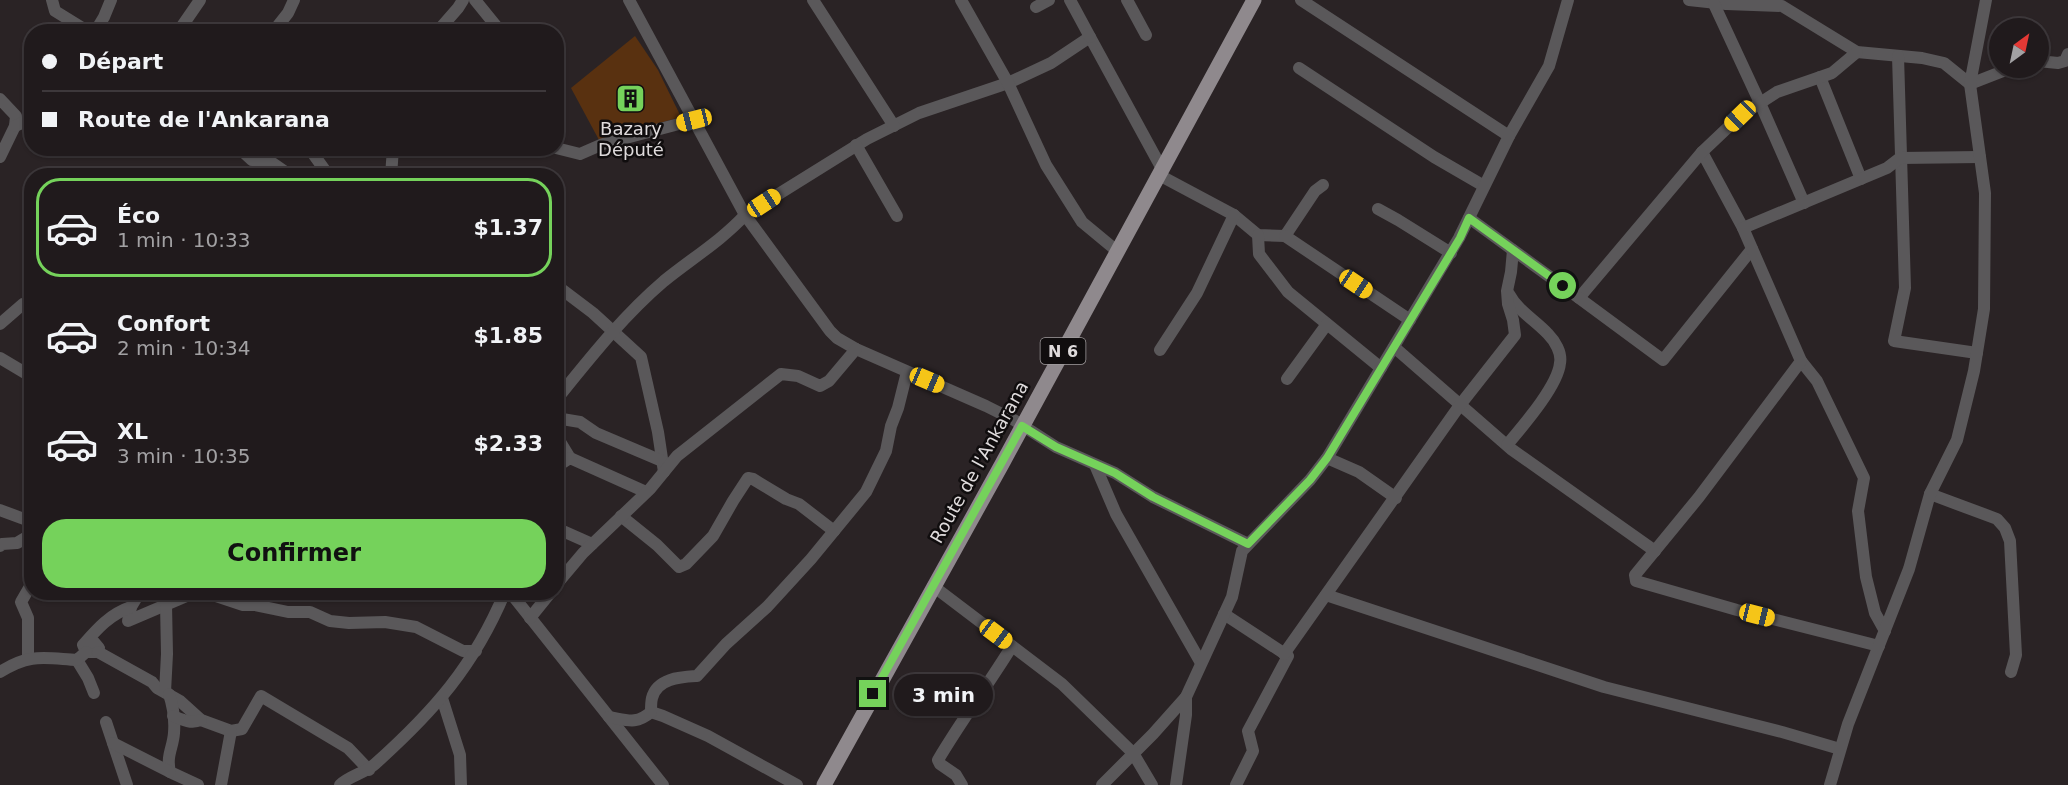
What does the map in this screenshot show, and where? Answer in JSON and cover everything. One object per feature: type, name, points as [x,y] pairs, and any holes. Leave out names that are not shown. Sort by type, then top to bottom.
[{"type":"main road","name":"Route de l'Ankarana","points":[[824,785],[1254,0]]},
{"type":"street","points":[[52,0],[55,11],[76,24]]},
{"type":"street","points":[[100,24],[111,0]]},
{"type":"street","points":[[184,24],[200,0]]},
{"type":"street","points":[[279,24],[294,0]]},
{"type":"street","points":[[445,24],[463,0]]},
{"type":"street","points":[[475,0],[494,24]]},
{"type":"street","points":[[961,0],[1008,83],[1046,165],[1082,222],[1117,250]]},
{"type":"street","points":[[1036,7],[1049,0]]},
{"type":"street","points":[[1071,0],[1161,172],[1234,215],[1258,235],[1285,236],[1410,320]]},
{"type":"street","points":[[1127,0],[1146,35]]},
{"type":"street","points":[[1301,0],[1509,136]]},
{"type":"street","points":[[1102,785],[1186,697],[1232,597],[1242,551],[1310,480],[1327,458],[1451,253],[1509,136],[1549,66],[1568,0]]},
{"type":"street","points":[[1689,0],[1714,4],[1782,6],[1857,52],[1922,58],[1944,63],[1970,84]]},
{"type":"street","points":[[1830,785],[1848,724],[1909,569],[1930,494],[1957,440],[1977,353],[1984,309],[1985,192],[1970,84],[1986,0]]},
{"type":"street","points":[[816,1],[894,126]]},
{"type":"street","points":[[633,2],[745,215],[837,338],[907,372],[986,405],[1056,447],[1115,473],[1153,497],[1248,544]]},
{"type":"street","points":[[1714,4],[1804,203]]},
{"type":"street","points":[[564,390],[612,330],[664,281],[732,230],[745,215],[856,144],[919,113],[1008,83],[1051,63],[1090,37]]},
{"type":"street","points":[[1579,298],[1702,152],[1740,116],[1777,92],[1832,73],[1857,52]]},
{"type":"street","points":[[2049,62],[2065,61],[2068,54]]},
{"type":"street","points":[[1898,56],[1905,288],[1894,341],[1977,353]]},
{"type":"street","points":[[1299,68],[1434,158],[1484,186]]},
{"type":"street","points":[[1820,77],[1861,179]]},
{"type":"street","points":[[1970,84],[1989,77]]},
{"type":"street","points":[[0,99],[16,116],[15,126],[0,157]]},
{"type":"street","points":[[564,150],[580,154],[603,144],[694,120]]},
{"type":"street","points":[[15,126],[24,122]]},
{"type":"street","points":[[856,144],[897,216]]},
{"type":"street","points":[[1702,152],[1743,228],[1801,361],[1817,381],[1864,478],[1858,511],[1866,577],[1875,613],[1885,631]]},
{"type":"street","points":[[248,156],[252,160],[268,160],[280,168]]},
{"type":"street","points":[[1743,228],[1887,168],[1900,158],[1980,157]]},
{"type":"street","points":[[1285,236],[1315,191],[1323,185]]},
{"type":"street","points":[[1378,209],[1451,253]]},
{"type":"street","points":[[1160,350],[1197,293],[1234,215]]},
{"type":"street","points":[[1469,218],[1663,360],[1752,249]]},
{"type":"street","points":[[1258,235],[1259,254],[1288,292],[1381,368]]},
{"type":"street","points":[[1284,654],[1460,405],[1515,335],[1507,291],[1513,250]]},
{"type":"street","points":[[564,291],[641,357],[658,432],[663,467]]},
{"type":"street","points":[[1507,291],[1515,306],[1548,334],[1557,346],[1561,361],[1558,376],[1507,445]]},
{"type":"street","points":[[0,324],[23,304]]},
{"type":"street","points":[[1287,379],[1327,324]]},
{"type":"street","points":[[1394,347],[1507,445],[1655,551]]},
{"type":"street","points":[[564,576],[592,544],[646,492],[663,467],[781,374],[798,376],[820,386],[830,381],[856,349]]},
{"type":"street","points":[[0,357],[24,372]]},
{"type":"street","points":[[1801,361],[1699,497],[1635,575],[1636,581],[1737,610],[1879,646]]},
{"type":"street","points":[[651,712],[652,697],[661,684],[672,679],[697,676],[726,644],[767,607],[866,492],[886,451],[907,372]]},
{"type":"street","points":[[564,420],[580,423],[663,467]]},
{"type":"street","points":[[564,448],[570,458],[646,492]]},
{"type":"street","points":[[564,462],[570,458]]},
{"type":"street","points":[[1327,458],[1359,472],[1396,498]]},
{"type":"street","points":[[1095,465],[1116,514],[1201,663]]},
{"type":"street","points":[[621,516],[657,545],[679,567],[686,564],[713,536],[748,478],[799,504],[834,531]]},
{"type":"street","points":[[1930,494],[1997,519],[2010,541],[2016,655],[2011,672]]},
{"type":"street","points":[[0,510],[24,519]]},
{"type":"street","points":[[564,532],[592,544]]},
{"type":"street","points":[[0,546],[17,543],[24,539]]},
{"type":"street","points":[[933,586],[1062,684],[1133,753],[1152,785]]},
{"type":"street","points":[[1326,595],[1604,687],[1840,749]]},
{"type":"street","points":[[24,597],[21,602],[28,618],[28,659]]},
{"type":"street","points":[[135,600],[130,607],[128,621],[177,600]]},
{"type":"street","points":[[230,600],[288,612],[310,612],[330,621],[385,622],[416,627],[463,651],[476,651]]},
{"type":"street","points":[[340,785],[369,770],[396,746],[442,698],[476,651],[491,626],[502,600]]},
{"type":"street","points":[[516,600],[663,785]]},
{"type":"street","points":[[530,618],[545,600]]},
{"type":"street","points":[[166,604],[167,693],[174,731],[168,762],[170,772]]},
{"type":"street","points":[[94,693],[88,678],[86,652],[107,620],[130,607]]},
{"type":"street","points":[[1224,614],[1287,656],[1248,731],[1253,751],[1236,785]]},
{"type":"street","points":[[962,785],[956,775],[938,760],[958,727],[987,688],[1012,646]]},
{"type":"street","points":[[0,672],[12,664],[28,659],[86,652],[142,675],[201,720],[231,731],[242,729],[261,696],[348,748],[369,770]]},
{"type":"street","points":[[1176,785],[1186,714],[1186,697]]},
{"type":"street","points":[[442,698],[460,755],[461,785]]},
{"type":"street","points":[[609,717],[636,721],[651,712],[663,716],[708,736],[797,785]]},
{"type":"street","points":[[173,716],[195,723],[201,720]]},
{"type":"street","points":[[174,731],[186,721]]},
{"type":"street","points":[[106,722],[127,785]]},
{"type":"street","points":[[221,785],[231,731]]},
{"type":"street","points":[[113,743],[198,785]]},
{"type":"shaded area","points":[[635,36],[658,70],[681,117],[599,140],[571,88]]},
{"type":"place","name":"Bazary Député","points":[[631,99]]},
{"type":"route","points":[[873,694],[1022,426],[1056,447],[1115,473],[1153,497],[1248,544],[1310,480],[1327,458],[1460,238],[1469,218],[1563,286]]}]
